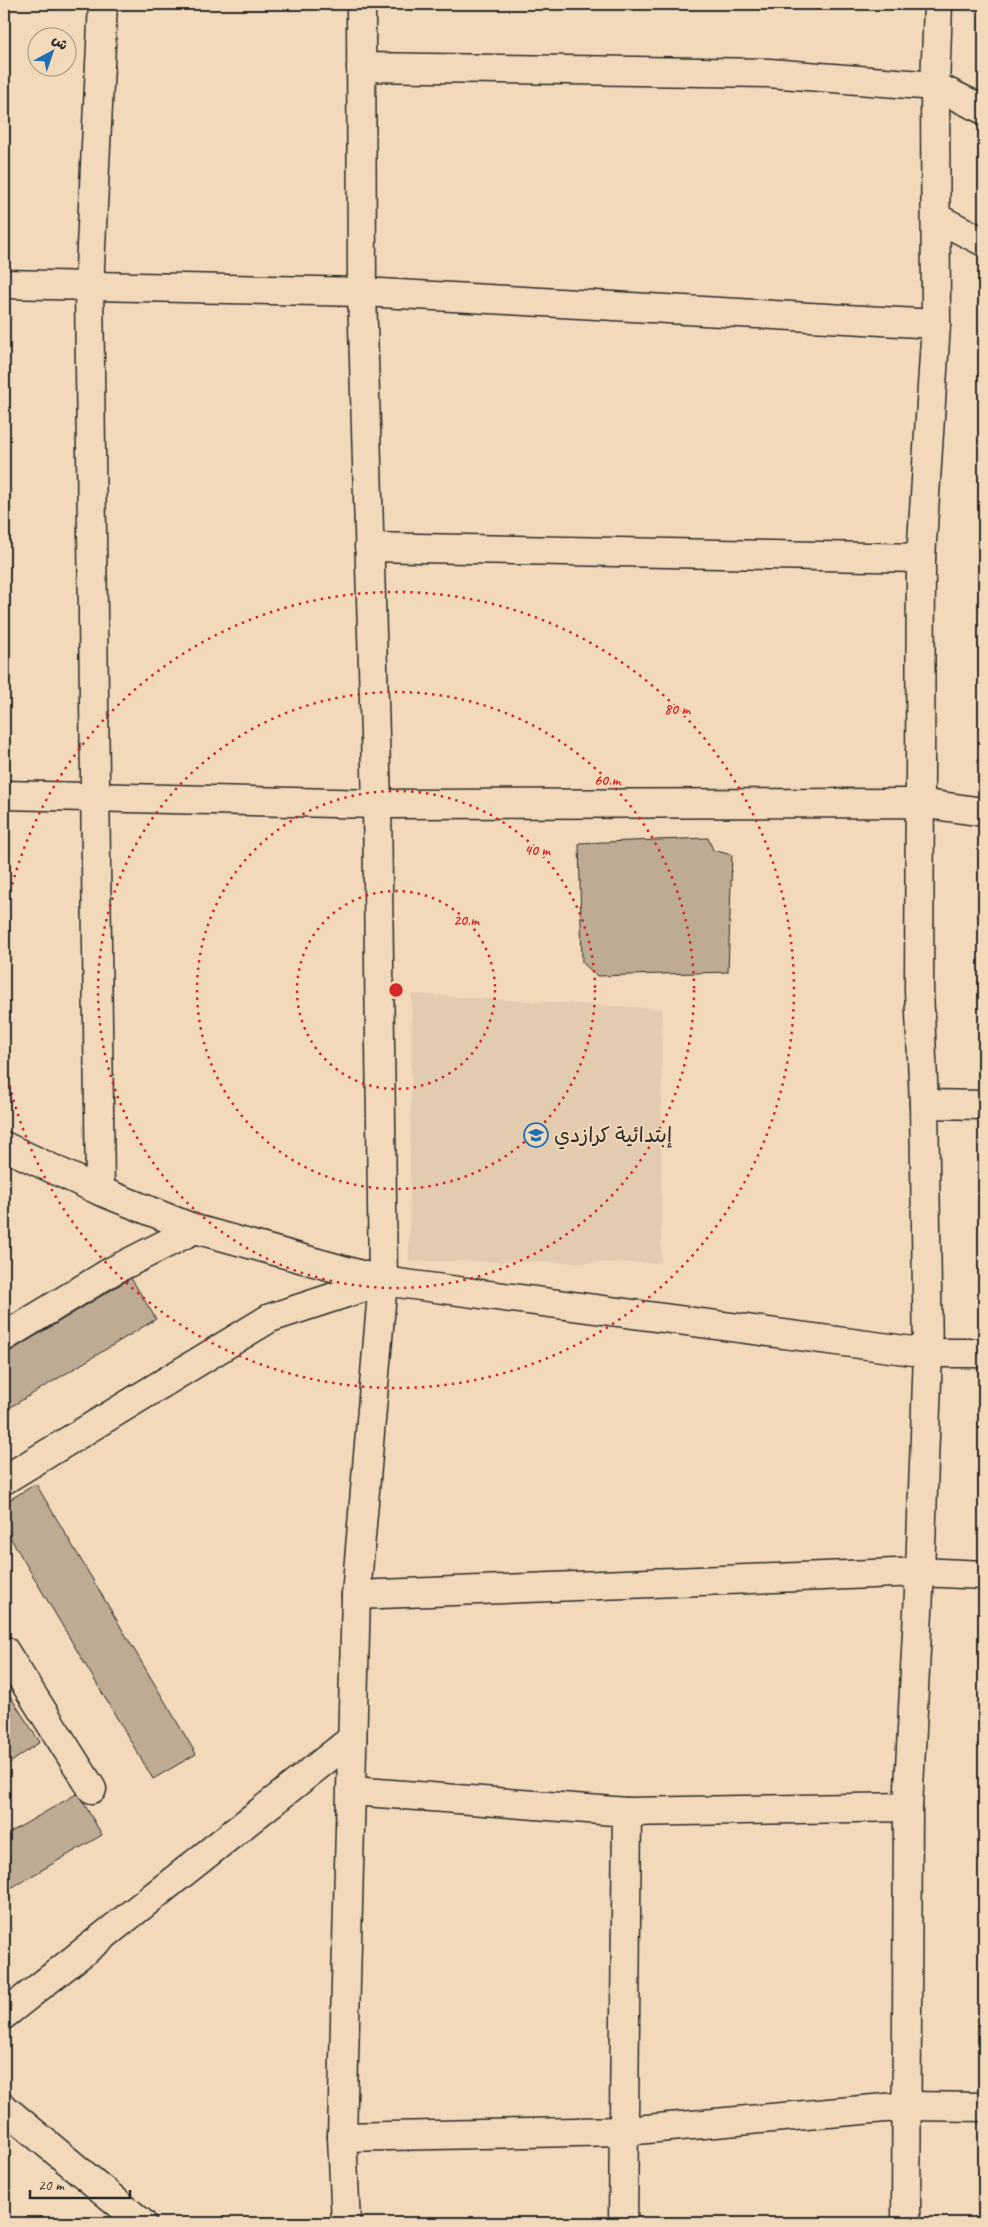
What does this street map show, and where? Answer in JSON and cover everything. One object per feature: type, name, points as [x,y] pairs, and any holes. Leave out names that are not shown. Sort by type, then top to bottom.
[{"type":"street","points":[[100,1192],[89,287],[103,4]]},
{"type":"street","points":[[346,2223],[342,2137],[356,1595],[383,1281],[377,804],[362,292],[361,4]]},
{"type":"street","points":[[906,2223],[908,1807],[920,1572],[928,1353],[924,1104],[919,990],[918,803],[921,558],[936,324],[935,86],[938,4]]},
{"type":"street","points":[[361,67],[769,73],[935,86],[984,110]]},
{"type":"street","points":[[937,218],[984,242]]},
{"type":"street","points":[[4,284],[362,292],[936,324]]},
{"type":"street","points":[[369,547],[921,558]]},
{"type":"street","points":[[4,795],[377,804],[918,803],[984,812]]},
{"type":"street","points":[[924,1104],[984,1105]]},
{"type":"street","points":[[4,1146],[100,1192],[195,1228],[383,1281],[928,1353],[984,1353]]},
{"type":"street","points":[[4,1337],[112,1271],[195,1228]]},
{"type":"street","points":[[4,1480],[270,1318],[383,1281]]},
{"type":"street","points":[[356,1595],[920,1572],[984,1575]]},
{"type":"street","points":[[4,1650],[92,1788]]},
{"type":"street","points":[[4,2015],[352,1740]]},
{"type":"street","points":[[352,1791],[627,1812],[908,1807]]},
{"type":"street","points":[[622,2223],[627,1812]]},
{"type":"street","points":[[342,2137],[624,2131],[908,2106],[984,2107]]},
{"type":"street","points":[[4,2108],[142,2223]]},
{"type":"shaded area","name":"إبتدائية كرازدي","points":[[412,994],[662,1009],[661,1263],[409,1261]]},
{"type":"building","points":[[708,838],[713,850],[732,855],[728,972],[597,976],[582,962],[579,843]]},
{"type":"building","points":[[131,1278],[156,1319],[4,1411],[4,1355]]},
{"type":"building","points":[[36,1484],[196,1754],[153,1779],[4,1527],[4,1503]]},
{"type":"building","points":[[4,1687],[40,1742],[4,1767]]},
{"type":"building","points":[[78,1793],[102,1835],[4,1892],[4,1836]]},
{"type":"place","name":"إبتدائية كرازدي","points":[[536,1135]]}]
